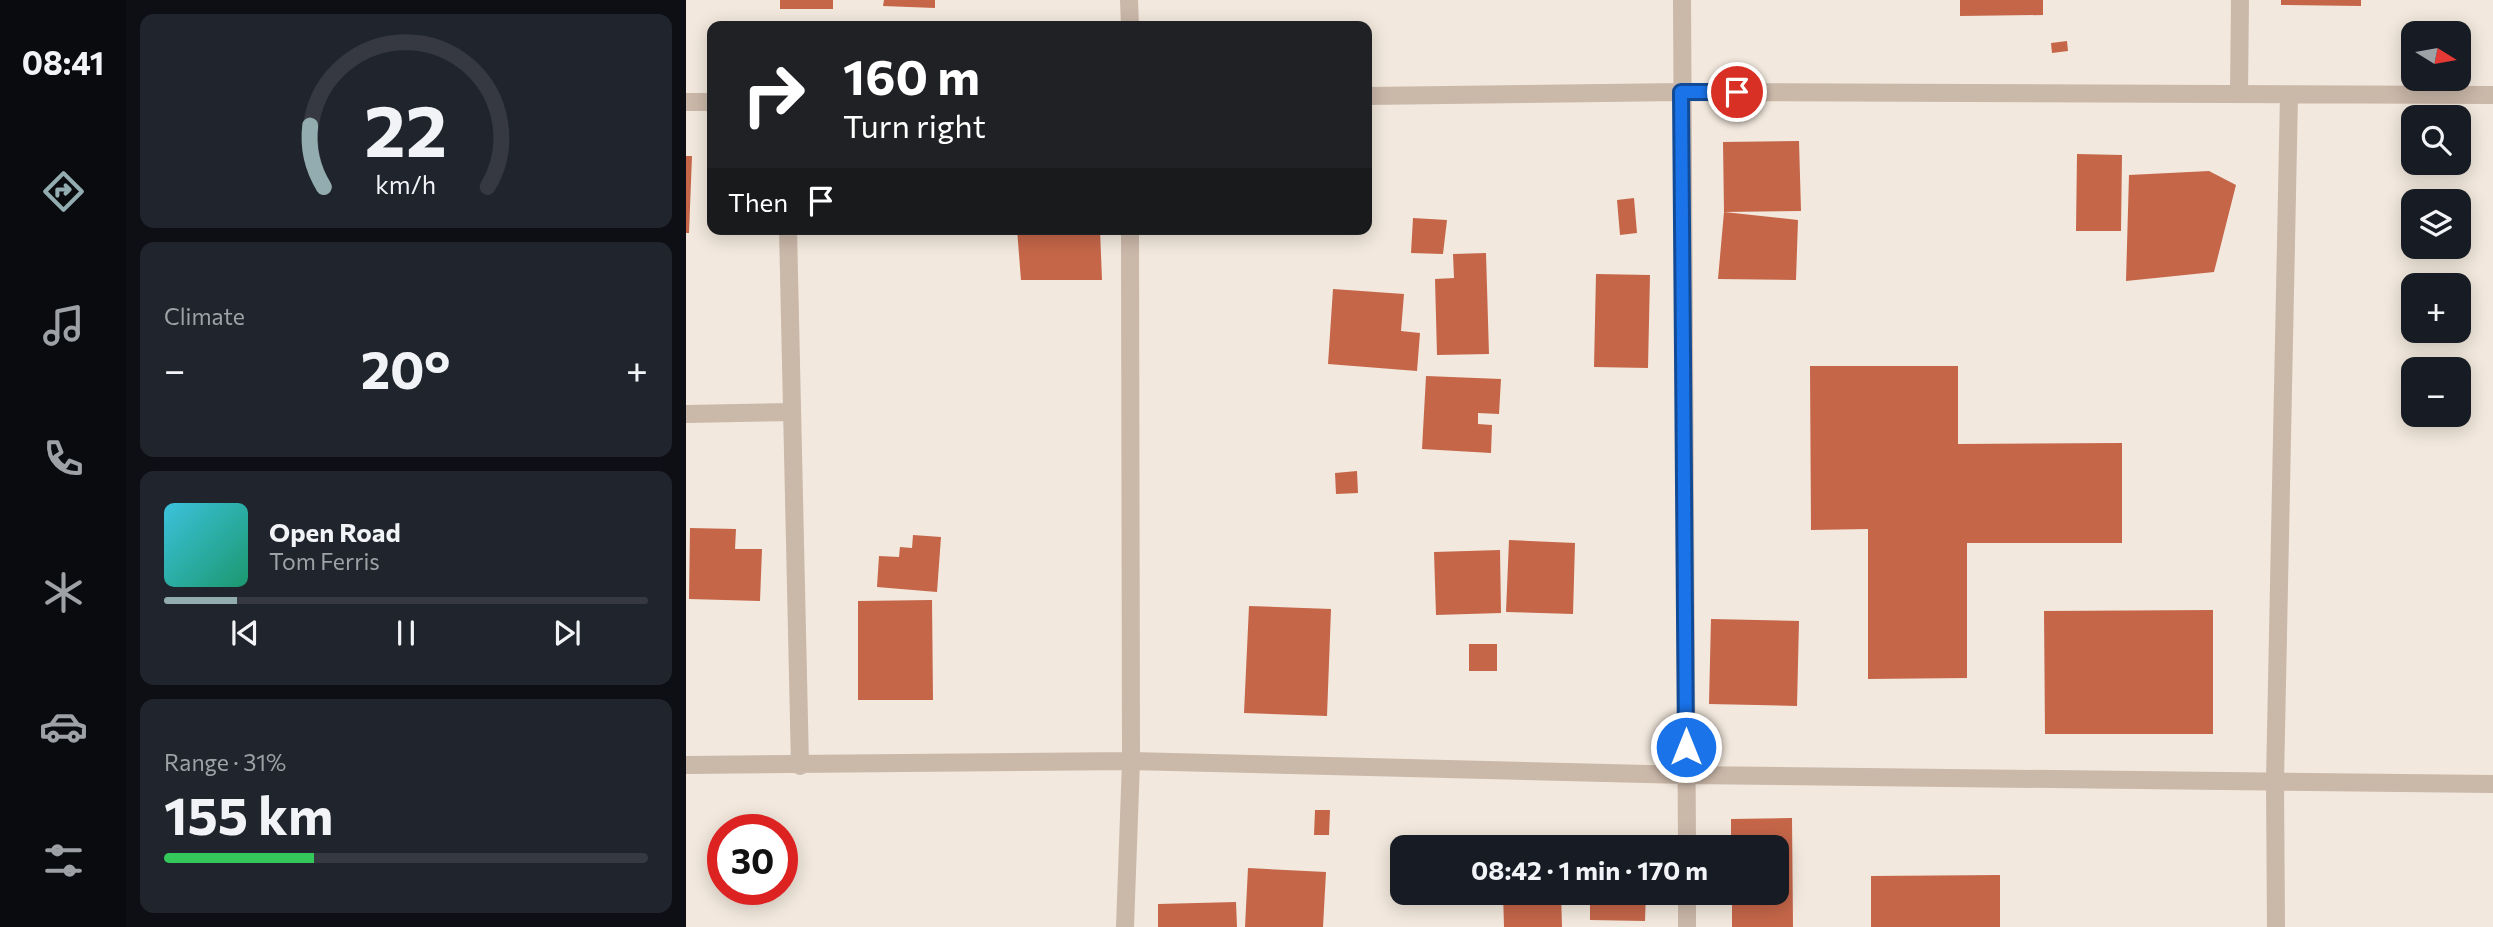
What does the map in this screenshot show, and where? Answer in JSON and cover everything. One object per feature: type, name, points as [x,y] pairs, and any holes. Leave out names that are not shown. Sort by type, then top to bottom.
[{"type":"street","points":[[1129,0],[1130,21]]},
{"type":"street","points":[[1682,0],[1687,835]]},
{"type":"street","points":[[2239,93],[2240,0]]},
{"type":"street","points":[[1372,96],[1681,92],[2493,95]]},
{"type":"street","points":[[2276,927],[2276,781],[2289,95]]},
{"type":"street","points":[[686,102],[707,102]]},
{"type":"street","points":[[788,235],[800,766]]},
{"type":"street","points":[[1125,927],[1131,761],[1130,235]]},
{"type":"street","points":[[686,414],[793,412]]},
{"type":"street","points":[[686,765],[1131,761],[1686,775],[2493,784]]},
{"type":"street","points":[[1687,905],[1688,927]]},
{"type":"building","points":[[780,0],[833,0],[833,9],[780,9]]},
{"type":"building","points":[[884,0],[935,0],[935,8],[883,6]]},
{"type":"building","points":[[1960,0],[2043,0],[2043,15],[1960,16]]},
{"type":"building","points":[[2281,0],[2361,0],[2361,6],[2281,5]]},
{"type":"building","points":[[2067,41],[2068,51],[2052,53],[2051,43]]},
{"type":"building","points":[[1799,141],[1801,211],[1724,212],[1723,142]]},
{"type":"building","points":[[2077,154],[2122,155],[2121,231],[2076,231]]},
{"type":"building","points":[[686,156],[692,156],[689,233],[686,233]]},
{"type":"building","points":[[2209,171],[2236,185],[2214,272],[2126,281],[2129,175]]},
{"type":"building","points":[[1634,198],[1637,233],[1620,235],[1617,200]]},
{"type":"building","points":[[1724,212],[1798,220],[1796,280],[1718,279]]},
{"type":"building","points":[[1413,218],[1447,220],[1443,254],[1411,253]]},
{"type":"building","points":[[1017,235],[1100,235],[1102,280],[1021,280]]},
{"type":"building","points":[[1486,253],[1489,354],[1437,355],[1435,279],[1454,278],[1453,254]]},
{"type":"building","points":[[1596,274],[1650,275],[1648,368],[1594,367]]},
{"type":"building","points":[[1333,289],[1404,294],[1401,331],[1420,333],[1417,371],[1328,364]]},
{"type":"building","points":[[1810,366],[1958,366],[1958,444],[2122,443],[2122,543],[1967,543],[1967,678],[1868,679],[1868,529],[1811,530]]},
{"type":"building","points":[[1426,376],[1501,379],[1499,414],[1478,413],[1478,424],[1492,425],[1491,453],[1422,449]]},
{"type":"building","points":[[1357,471],[1358,493],[1336,494],[1335,473]]},
{"type":"building","points":[[690,528],[736,529],[735,549],[762,549],[760,601],[689,599]]},
{"type":"building","points":[[913,535],[941,537],[937,592],[877,587],[879,556],[899,557],[900,547],[912,548]]},
{"type":"building","points":[[1509,540],[1575,543],[1573,614],[1506,612]]},
{"type":"building","points":[[1500,550],[1501,613],[1436,615],[1434,552]]},
{"type":"building","points":[[932,600],[933,700],[858,700],[858,601]]},
{"type":"building","points":[[1249,606],[1331,609],[1327,716],[1244,713]]},
{"type":"building","points":[[2213,610],[2213,734],[2045,734],[2044,611]]},
{"type":"building","points":[[1711,619],[1799,621],[1797,706],[1709,704]]},
{"type":"building","points":[[1469,644],[1497,644],[1497,671],[1469,671]]},
{"type":"building","points":[[1315,810],[1330,810],[1329,835],[1314,835]]},
{"type":"building","points":[[1792,818],[1793,927],[1732,927],[1732,905],[1789,905],[1789,835],[1731,835],[1731,819]]},
{"type":"building","points":[[1248,868],[1326,872],[1323,927],[1245,927]]},
{"type":"building","points":[[2000,875],[2000,927],[1871,927],[1871,876]]},
{"type":"building","points":[[1236,902],[1237,927],[1158,927],[1158,904]]},
{"type":"building","points":[[1503,905],[1561,905],[1562,927],[1504,927]]},
{"type":"building","points":[[1590,905],[1646,905],[1645,921],[1590,920]]},
{"type":"route","points":[[1686,747],[1681,92],[1737,92]]}]
